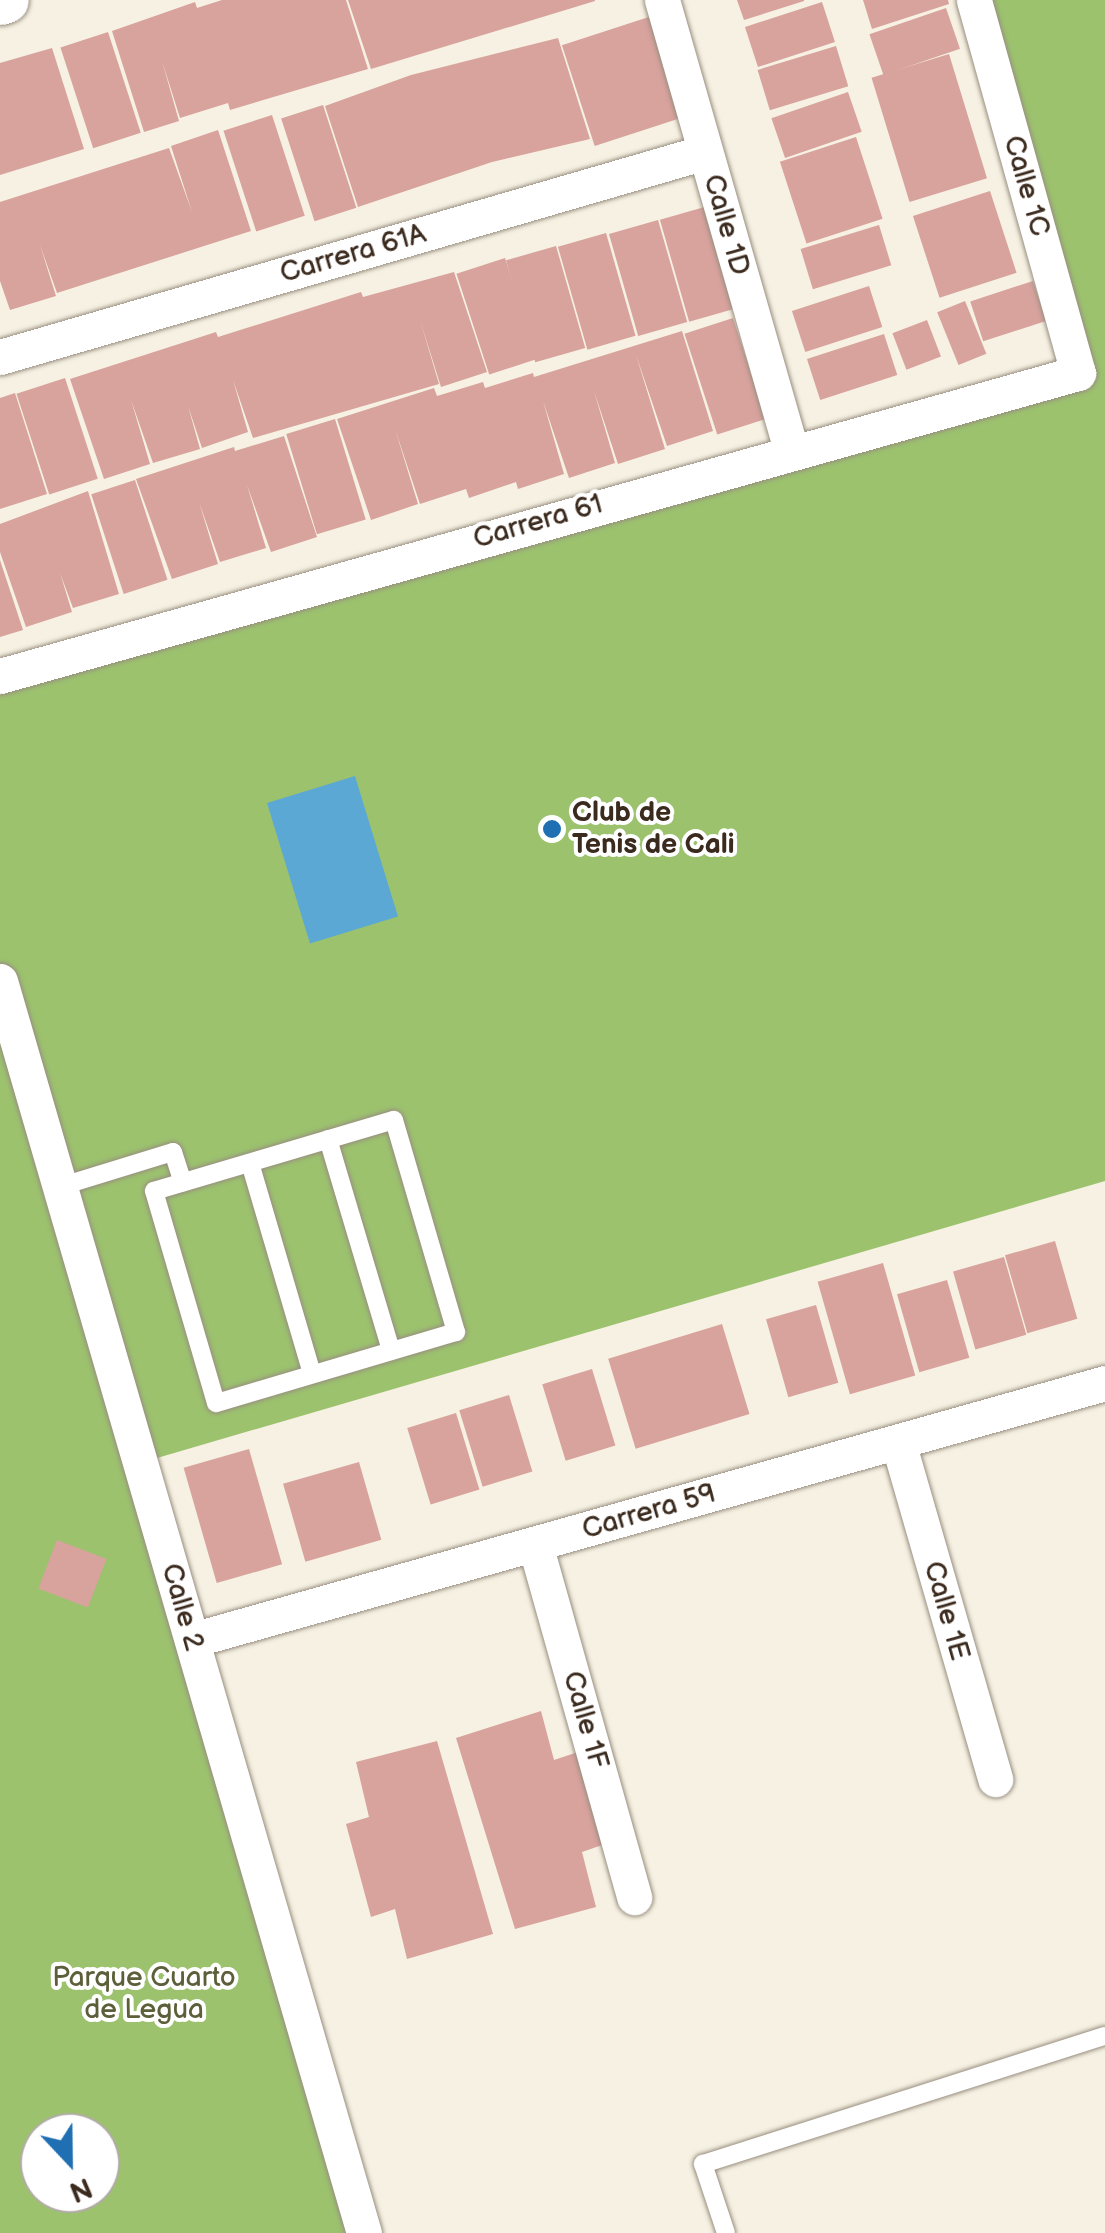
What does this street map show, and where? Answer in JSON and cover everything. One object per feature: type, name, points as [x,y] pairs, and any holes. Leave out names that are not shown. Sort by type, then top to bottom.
[{"type":"street","name":"Calle 1D","points":[[662,0],[791,450]]},
{"type":"street","name":"Calle 1C","points":[[974,0],[1078,372]]},
{"type":"street","name":"Carrera 61A","points":[[0,357],[705,152]]},
{"type":"street","name":"Carrera 61","points":[[0,676],[1078,372]]},
{"type":"street","name":"Calle 2","points":[[0,981],[364,2233]]},
{"type":"street","name":"Carrera 59","points":[[192,1640],[1105,1383]]},
{"type":"street","name":"Calle 1E","points":[[898,1442],[995,1779]]},
{"type":"street","name":"Calle 1F","points":[[535,1544],[634,1897]]},
{"type":"lane","points":[[394,1120],[456,1332],[216,1403],[154,1191],[328,1140],[394,1120]]},
{"type":"lane","points":[[328,1140],[390,1351]]},
{"type":"lane","points":[[60,1186],[173,1152],[182,1182]]},
{"type":"lane","points":[[250,1163],[312,1374]]},
{"type":"lane","points":[[726,2233],[703,2164],[1105,2036]]},
{"type":"green space","name":"Club de Tenis de Cali","points":[[974,0],[1105,0],[1105,1181],[140,1463],[364,2233],[0,2233],[0,676],[1077,373]]},
{"type":"water","points":[[355,776],[398,917],[310,943],[267,803]]},
{"type":"building","points":[[222,0],[346,0],[368,69],[230,110],[228,103],[180,118],[162,61],[179,121],[144,132],[112,31],[195,2],[197,8]]},
{"type":"building","points":[[348,0],[595,0],[595,1],[371,69]]},
{"type":"building","points":[[737,0],[804,0],[804,1],[744,20]]},
{"type":"building","points":[[863,0],[948,0],[949,4],[872,29]]},
{"type":"building","points":[[822,2],[835,42],[758,67],[745,27]]},
{"type":"building","points":[[946,8],[960,49],[883,75],[869,34]]},
{"type":"building","points":[[658,14],[691,115],[595,146],[562,45]]},
{"type":"building","points":[[108,32],[141,133],[93,148],[60,47]]},
{"type":"building","points":[[558,38],[590,139],[492,162],[358,207],[325,106],[411,75]]},
{"type":"building","points":[[836,46],[848,86],[770,110],[758,70]]},
{"type":"building","points":[[52,48],[84,149],[0,175],[0,63]]},
{"type":"building","points":[[949,54],[987,178],[910,202],[872,78]]},
{"type":"building","points":[[848,92],[862,132],[785,158],[771,118]]},
{"type":"building","points":[[323,105],[356,208],[315,221],[281,119]]},
{"type":"building","points":[[272,115],[305,216],[256,232],[223,131]]},
{"type":"building","points":[[218,130],[251,231],[57,293],[40,245],[56,296],[10,310],[0,281],[0,202],[169,148],[192,212],[171,146]]},
{"type":"building","points":[[856,137],[883,219],[806,244],[780,162]]},
{"type":"building","points":[[990,191],[1017,273],[940,298],[913,216]]},
{"type":"building","points":[[708,206],[737,308],[689,322],[660,220]]},
{"type":"building","points":[[658,220],[687,322],[638,336],[609,234]]},
{"type":"building","points":[[879,225],[891,265],[813,289],[801,249]]},
{"type":"building","points":[[606,233],[635,336],[587,350],[558,247]]},
{"type":"building","points":[[556,246],[585,348],[535,362],[506,260]]},
{"type":"building","points":[[505,258],[538,359],[489,375],[456,274]]},
{"type":"building","points":[[454,272],[487,372],[441,387],[420,320],[439,384],[253,438],[233,380],[248,432],[202,448],[188,406],[200,449],[153,463],[131,400],[150,464],[104,479],[70,379],[216,332],[218,337],[361,292],[363,297]]},
{"type":"building","points":[[1033,281],[1046,321],[983,341],[970,301]]},
{"type":"building","points":[[869,286],[882,327],[805,352],[792,311]]},
{"type":"building","points":[[965,301],[986,354],[959,365],[937,312]]},
{"type":"building","points":[[733,318],[766,419],[717,435],[684,334]]},
{"type":"building","points":[[927,320],[941,356],[906,370],[892,333]]},
{"type":"building","points":[[682,331],[713,431],[667,446],[636,355],[665,449],[618,464],[594,391],[615,463],[569,478],[543,401],[564,474],[518,489],[516,482],[469,498],[466,489],[420,504],[395,429],[418,504],[371,520],[337,419],[434,388],[437,396],[483,382],[485,388],[533,373],[534,377]]},
{"type":"building","points":[[884,334],[897,375],[820,400],[807,359]]},
{"type":"building","points":[[65,378],[98,479],[49,495],[16,394]]},
{"type":"building","points":[[15,393],[47,494],[0,509],[0,398]]},
{"type":"building","points":[[335,419],[366,519],[317,534],[286,434]]},
{"type":"building","points":[[284,436],[317,537],[271,552],[247,485],[266,548],[220,562],[199,502],[218,564],[172,579],[136,479],[234,447],[235,451]]},
{"type":"building","points":[[135,480],[167,580],[124,594],[91,494]]},
{"type":"building","points":[[88,491],[119,594],[73,608],[60,573],[72,612],[26,627],[0,552],[0,524]]},
{"type":"building","points":[[0,560],[23,630],[0,637]]},
{"type":"building","points":[[1055,1241],[1077,1319],[1027,1333],[1005,1255]]},
{"type":"building","points":[[1004,1257],[1026,1335],[975,1349],[953,1272]]},
{"type":"building","points":[[883,1263],[915,1375],[850,1394],[818,1282]]},
{"type":"building","points":[[947,1280],[969,1358],[919,1372],[897,1294]]},
{"type":"building","points":[[816,1305],[838,1383],[788,1397],[766,1319]]},
{"type":"building","points":[[722,1324],[749,1414],[636,1449],[608,1359]]},
{"type":"building","points":[[592,1369],[615,1446],[566,1461],[542,1384]]},
{"type":"building","points":[[509,1395],[532,1472],[483,1487],[459,1410]]},
{"type":"building","points":[[456,1413],[479,1490],[431,1504],[407,1428]]},
{"type":"building","points":[[249,1449],[282,1564],[217,1583],[184,1468]]},
{"type":"building","points":[[359,1462],[381,1540],[305,1562],[283,1484]]},
{"type":"building","points":[[57,1540],[106,1559],[88,1608],[38,1589]]},
{"type":"building","points":[[541,1711],[554,1760],[578,1752],[605,1844],[582,1852],[596,1907],[515,1929],[456,1738]]},
{"type":"building","points":[[437,1741],[493,1934],[407,1959],[395,1909],[371,1917],[346,1824],[369,1817],[356,1762]]},
{"type":"place","name":"Club de Tenis de Cali","points":[[552,829]]},
{"type":"park label","name":"Parque Cuarto de Legua","points":[[144,1994]]}]
